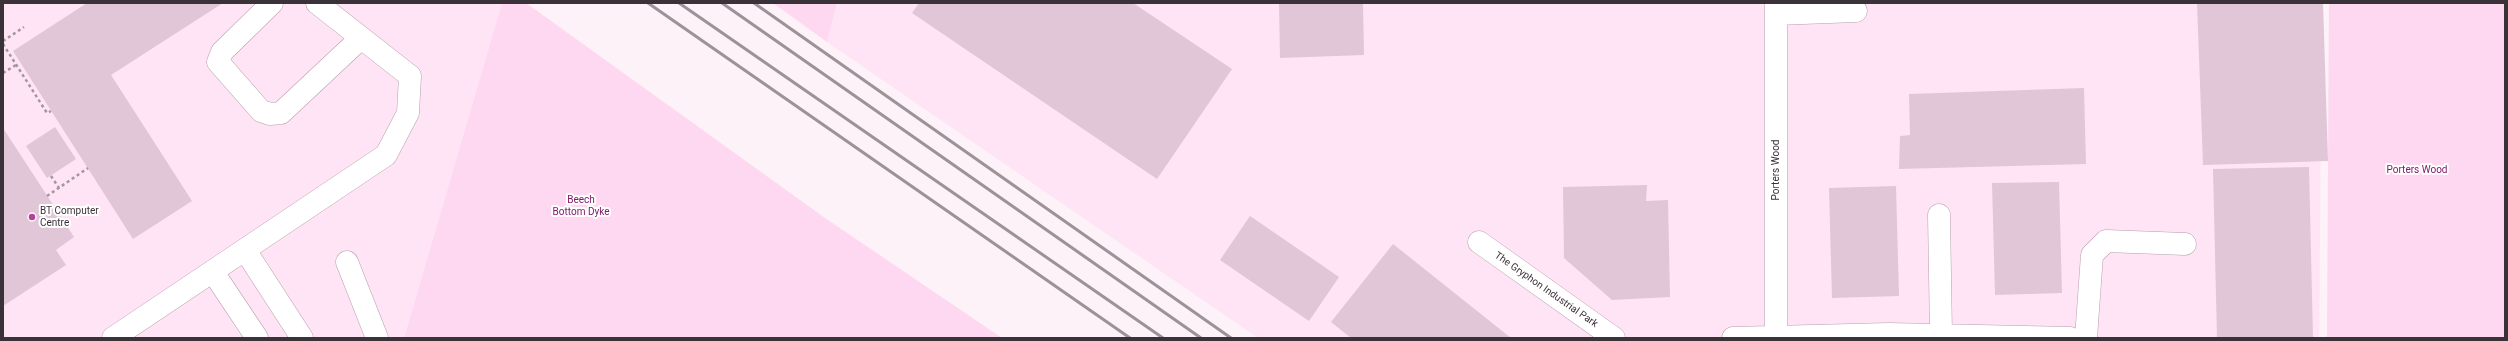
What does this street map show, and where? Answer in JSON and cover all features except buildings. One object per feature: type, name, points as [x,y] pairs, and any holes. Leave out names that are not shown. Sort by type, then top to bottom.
[{"type":"street","points":[[272,3],[222,52],[218,62],[261,111],[270,114],[281,113],[361,38]]},
{"type":"street","points":[[113,338],[386,155],[408,113],[410,76],[317,3]]},
{"type":"street","points":[[1776,8],[1856,11]]},
{"type":"street","name":"Porters Wood","points":[[1776,8],[1776,337]]},
{"type":"street","points":[[1939,215],[1941,335]]},
{"type":"street","points":[[2086,338],[2092,255],[2098,247],[2106,241],[2185,244]]},
{"type":"street","name":"The Gryphon Industrial Park","points":[[1479,242],[1614,338]]},
{"type":"street","points":[[245,250],[302,338]]},
{"type":"street","points":[[347,262],[377,338]]},
{"type":"street","points":[[213,272],[257,338]]},
{"type":"street","points":[[1733,338],[1941,335],[2070,338]]},
{"type":"path","points":[[24,27],[3,43],[47,113],[51,111]]},
{"type":"path","points":[[3,73],[16,65]]},
{"type":"path","points":[[47,196],[88,168]]},
{"type":"path","points":[[51,176],[59,188]]},
{"type":"shaded area","points":[[3,3],[502,3],[404,338],[3,338]]},
{"type":"shaded area","points":[[837,3],[2322,3],[2319,338],[1258,338],[827,42]]},
{"type":"green space","name":"Beech Bottom Dyke","points":[[502,3],[526,3],[825,218],[1002,338],[404,338]]},
{"type":"green space","points":[[773,3],[837,3],[827,42]]},
{"type":"green space","name":"Porters Wood","points":[[2329,3],[2505,3],[2505,338],[2327,338]]},
{"type":"railway","points":[[648,3],[1130,338]]},
{"type":"railway","points":[[679,3],[1163,338]]},
{"type":"railway","points":[[722,3],[1201,338]]},
{"type":"railway","points":[[754,3],[1231,338]]},
{"type":"place","name":"BT Computer Centre","points":[[32,217]]}]
